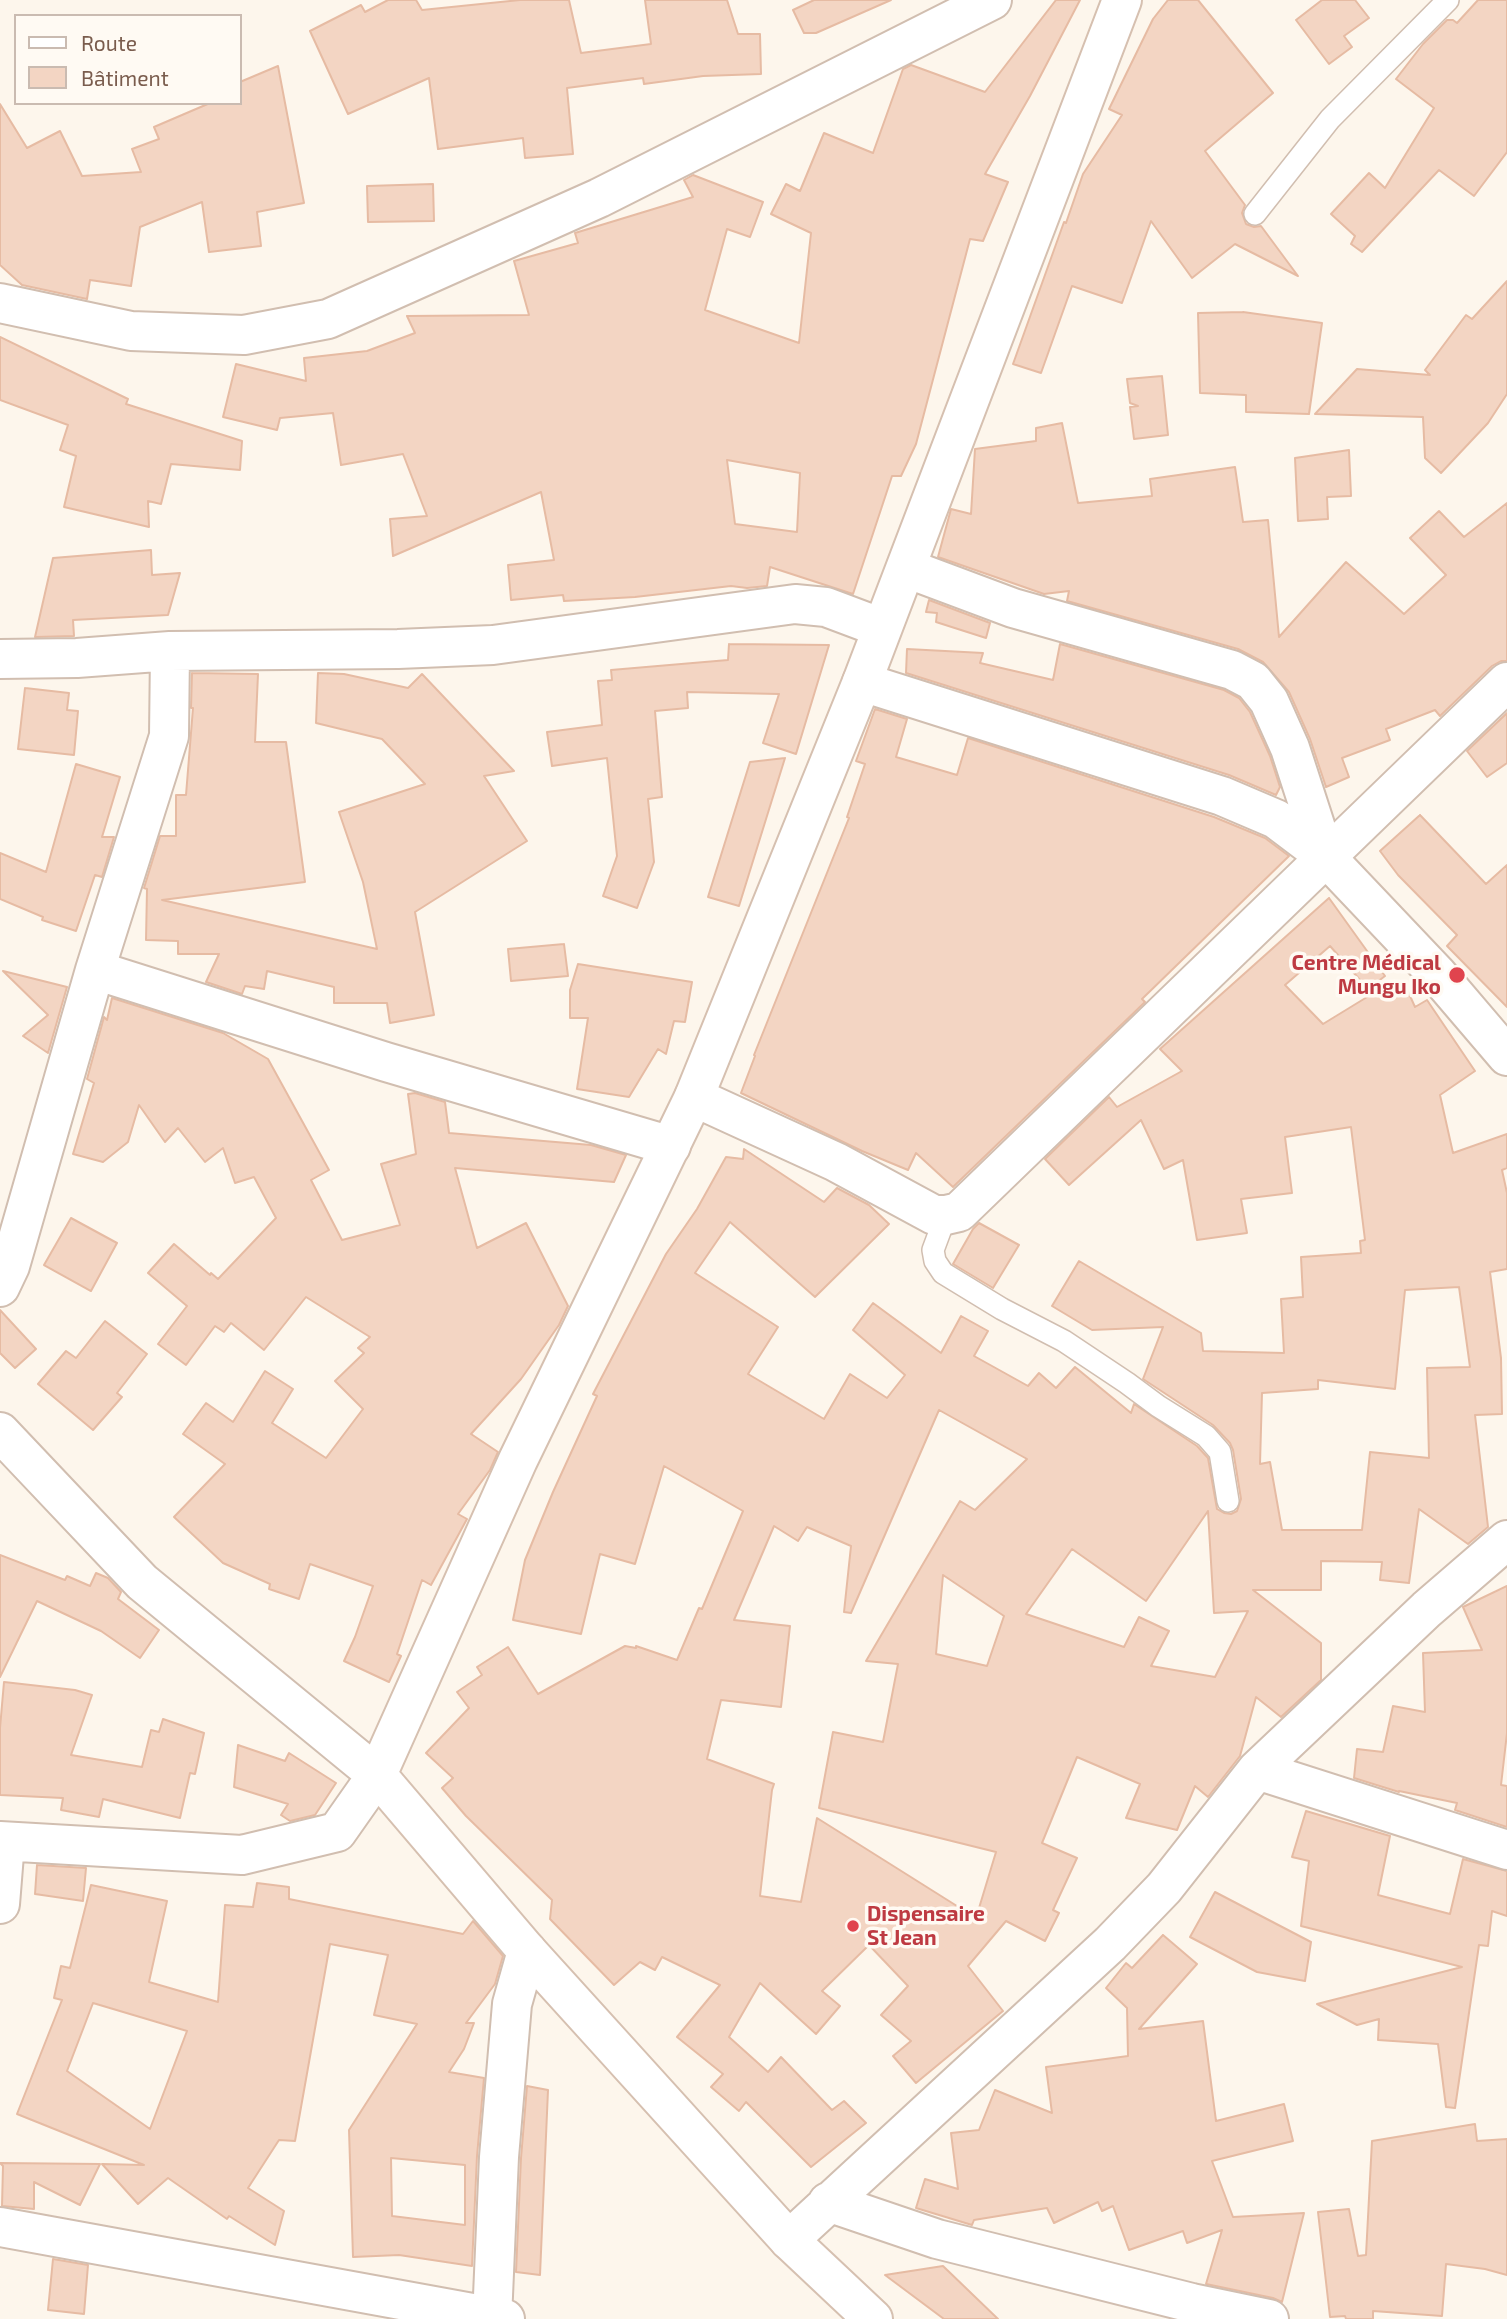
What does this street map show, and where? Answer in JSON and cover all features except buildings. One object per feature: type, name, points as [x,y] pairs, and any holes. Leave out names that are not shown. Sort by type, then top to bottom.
[{"type":"street","points":[[0,303],[131,331],[244,335],[328,319],[599,198],[992,0]]},
{"type":"street","points":[[0,1905],[2,1841],[242,1855],[337,1832],[377,1775],[518,1460],[694,1097],[862,682],[1122,0]]},
{"type":"street","points":[[906,568],[1013,608],[1231,670],[1253,681],[1269,701],[1290,748],[1325,856]]},
{"type":"street","points":[[0,659],[77,658],[170,651],[371,650],[492,645],[795,604],[826,607],[883,628]]},
{"type":"street","points":[[0,1287],[10,1266],[95,970],[169,736],[170,651]]},
{"type":"street","points":[[862,682],[1222,796],[1276,819],[1325,856],[1437,974],[1507,1056]]},
{"type":"street","points":[[694,1097],[836,1162],[934,1215],[959,1212],[1507,682]]},
{"type":"street","points":[[95,970],[386,1062],[671,1146]]},
{"type":"street","points":[[0,1432],[142,1582],[377,1775],[527,1951],[789,2240],[873,2319]]},
{"type":"street","points":[[789,2240],[1110,1944],[1164,1888],[1257,1770],[1427,1609],[1507,1540]]},
{"type":"street","points":[[1257,1770],[1507,1850]]},
{"type":"street","points":[[0,2227],[496,2318],[499,2157],[512,2004],[527,1951]]},
{"type":"street","points":[[828,2203],[937,2239],[1192,2303],[1269,2319]]},
{"type":"lane","points":[[1255,215],[1331,119],[1448,0]]},
{"type":"lane","points":[[946,1215],[933,1250],[935,1261],[943,1273],[1002,1309],[1064,1341],[1206,1436],[1220,1452],[1228,1501]]},
{"type":"place","name":"Centre Médical Mungu Iko","points":[[1457,975]]},
{"type":"place","name":"Dispensaire St Jean","points":[[853,1926]]}]
